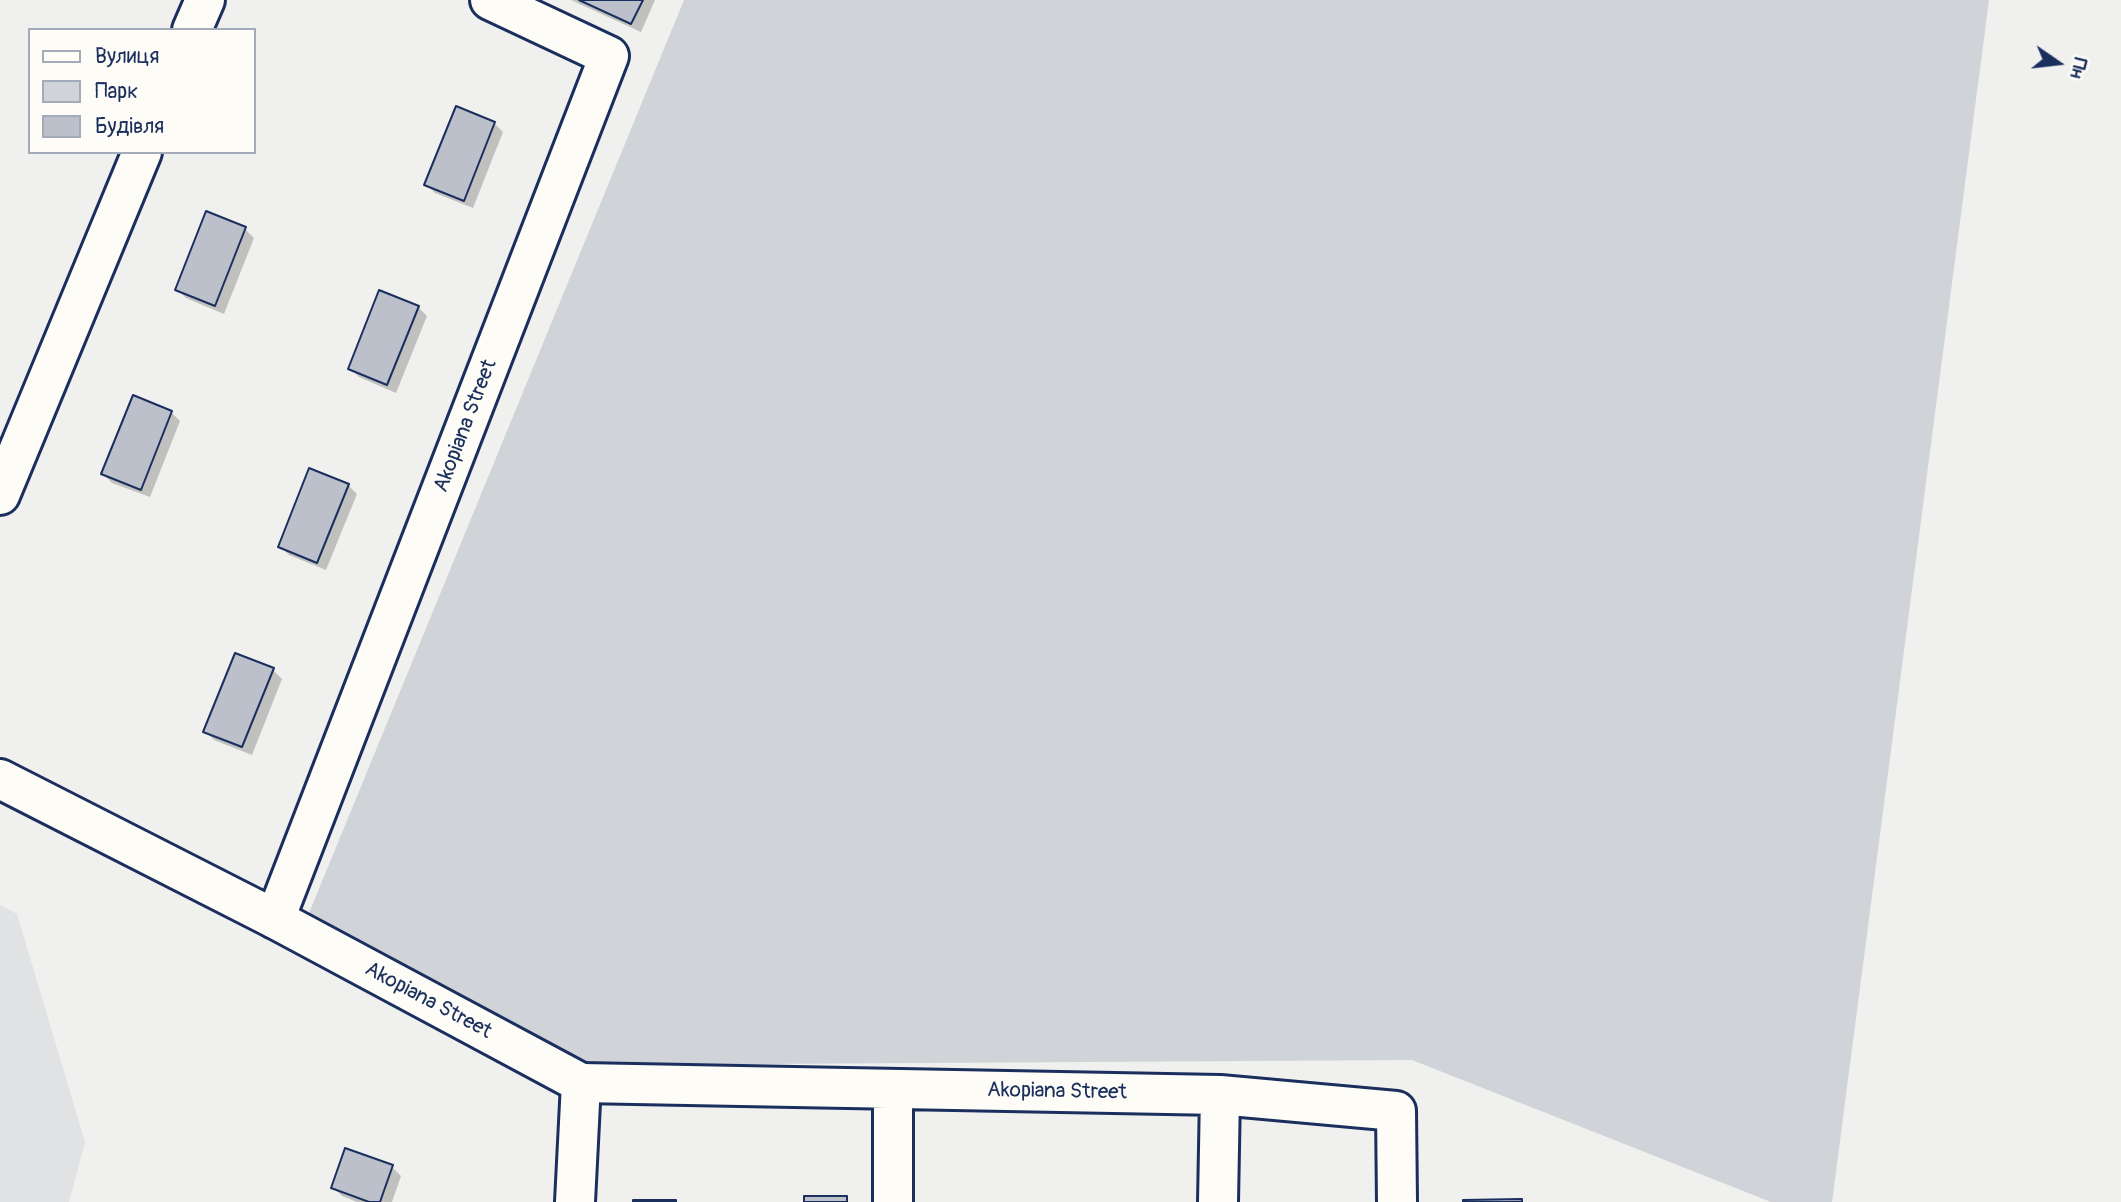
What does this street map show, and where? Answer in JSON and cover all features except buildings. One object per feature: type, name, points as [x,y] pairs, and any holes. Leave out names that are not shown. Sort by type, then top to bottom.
[{"type":"street","points":[[193,28],[205,0]]},
{"type":"street","name":"Akopiana Street","points":[[275,919],[609,56],[490,0]]},
{"type":"street","points":[[0,495],[141,154]]},
{"type":"street","name":"Akopiana Street","points":[[0,779],[275,919],[581,1083],[1220,1095],[1396,1111],[1397,1202]]},
{"type":"street","points":[[575,1202],[581,1083]]},
{"type":"street","points":[[893,1089],[893,1202]]},
{"type":"street","points":[[1218,1202],[1220,1095]]},
{"type":"shaded area","points":[[0,905],[17,914],[85,1142],[69,1202],[0,1202]]},
{"type":"green space","points":[[684,0],[1989,0],[1832,1202],[1771,1202],[1412,1060],[595,1065],[307,918]]}]
